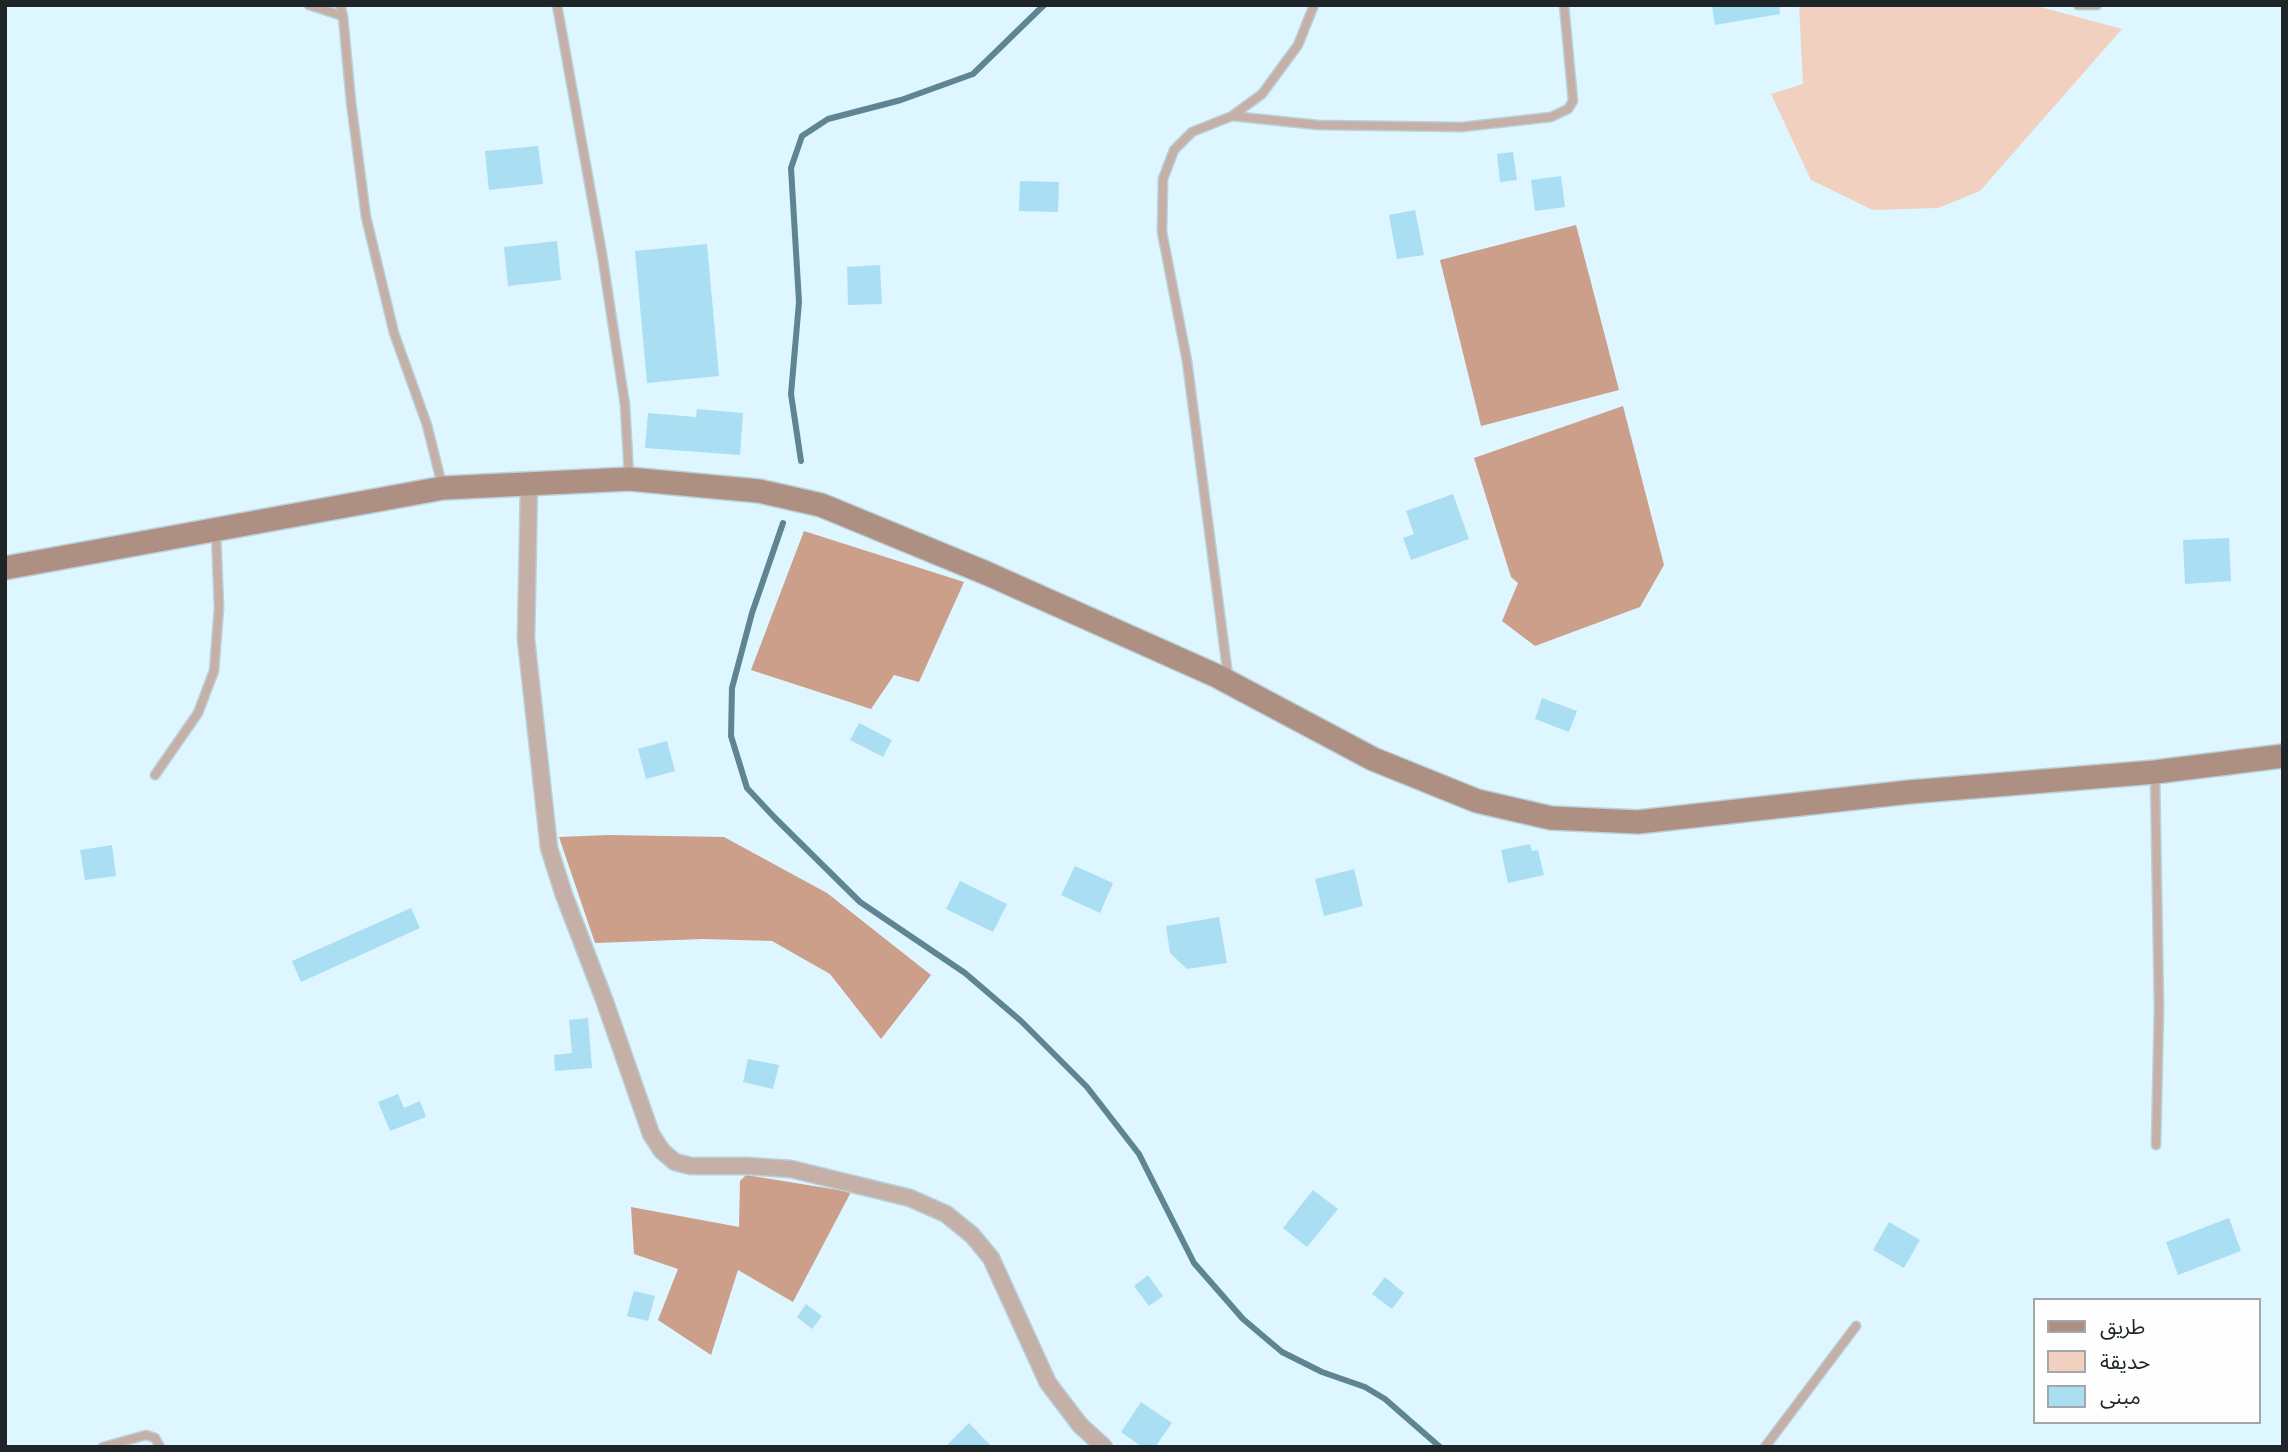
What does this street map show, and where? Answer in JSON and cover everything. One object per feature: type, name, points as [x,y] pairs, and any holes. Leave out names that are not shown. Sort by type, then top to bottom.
[{"type":"street","points":[[5,568],[443,488],[629,478],[759,491],[821,505],[998,578],[1229,682],[1373,759],[1477,802],[1551,818],[1638,822],[1909,792],[2155,772],[2283,756]]},
{"type":"street","points":[[528,483],[526,639],[549,848],[651,1135],[662,1151],[675,1162],[691,1166],[791,1169],[910,1198],[946,1214],[972,1235],[991,1258],[1048,1383],[1080,1425],[1104,1447]]},
{"type":"lane","points":[[309,5],[343,16]]},
{"type":"lane","points":[[340,5],[366,217],[394,333],[427,425],[443,488]]},
{"type":"lane","points":[[557,5],[602,254],[625,405],[629,478]]},
{"type":"lane","points":[[1229,682],[1187,361],[1162,232],[1163,179],[1174,150],[1192,132],[1232,116],[1262,94],[1298,45],[1314,5]]},
{"type":"lane","points":[[1232,116],[1318,125],[1461,127],[1551,117],[1568,109],[1573,101],[1564,5]]},
{"type":"lane","points":[[2078,5],[2097,5]]},
{"type":"lane","points":[[155,775],[198,713],[214,671],[219,608],[216,530]]},
{"type":"lane","points":[[2155,772],[2159,1008],[2156,1145]]},
{"type":"lane","points":[[1765,1447],[1856,1326]]},
{"type":"lane","points":[[103,1447],[146,1435],[155,1438],[160,1447]]},
{"type":"green space","points":[[1799,5],[2033,5],[2122,29],[1980,191],[1938,208],[1873,210],[1811,180],[1771,94],[1803,84]]},
{"type":"shaded area","points":[[1576,225],[1619,390],[1481,426],[1440,260]]},
{"type":"shaded area","points":[[1623,406],[1664,565],[1640,607],[1535,646],[1502,621],[1518,583],[1511,577],[1474,458]]},
{"type":"shaded area","points":[[804,531],[964,582],[919,682],[894,675],[871,709],[751,670]]},
{"type":"shaded area","points":[[559,837],[724,837],[827,893],[931,975],[881,1039],[830,974],[772,941],[703,939],[595,943]]},
{"type":"shaded area","points":[[746,1175],[851,1192],[793,1302],[738,1270],[711,1355],[658,1320],[678,1269],[634,1254],[631,1207],[739,1227],[740,1181]]},
{"type":"building","points":[[1712,5],[1779,5],[1780,14],[1715,25]]},
{"type":"building","points":[[538,146],[543,184],[489,190],[485,151]]},
{"type":"building","points":[[1513,152],[1517,180],[1500,182],[1497,154]]},
{"type":"building","points":[[1561,176],[1565,207],[1535,211],[1531,180]]},
{"type":"building","points":[[1020,181],[1059,182],[1058,212],[1019,211]]},
{"type":"building","points":[[1415,210],[1424,255],[1397,259],[1389,215]]},
{"type":"building","points":[[557,241],[561,280],[508,286],[504,247]]},
{"type":"building","points":[[707,244],[719,376],[647,383],[635,251]]},
{"type":"building","points":[[880,265],[882,304],[848,305],[847,267]]},
{"type":"building","points":[[697,409],[743,413],[740,455],[645,448],[648,413],[696,417]]},
{"type":"building","points":[[1453,494],[1469,539],[1411,560],[1403,538],[1414,534],[1406,511]]},
{"type":"building","points":[[2229,538],[2231,581],[2185,584],[2183,540]]},
{"type":"building","points":[[1542,698],[1577,711],[1569,732],[1535,719]]},
{"type":"building","points":[[859,723],[892,740],[883,757],[850,740]]},
{"type":"building","points":[[667,741],[675,771],[646,779],[638,749]]},
{"type":"building","points":[[1530,844],[1532,851],[1538,850],[1544,875],[1508,883],[1501,850]]},
{"type":"building","points":[[112,845],[116,876],[85,880],[80,850]]},
{"type":"building","points":[[1075,866],[1113,883],[1100,913],[1061,895]]},
{"type":"building","points":[[1354,869],[1363,906],[1324,916],[1315,879]]},
{"type":"building","points":[[960,881],[1007,904],[993,932],[946,909]]},
{"type":"building","points":[[411,908],[420,928],[301,982],[292,961]]},
{"type":"building","points":[[1219,917],[1227,963],[1187,969],[1170,953],[1166,926]]},
{"type":"building","points":[[588,1018],[592,1068],[555,1071],[554,1055],[572,1053],[569,1020]]},
{"type":"building","points":[[748,1059],[779,1065],[773,1089],[743,1082]]},
{"type":"building","points":[[398,1094],[404,1108],[420,1101],[426,1117],[390,1131],[378,1102]]},
{"type":"building","points":[[1313,1190],[1338,1209],[1307,1247],[1283,1228]]},
{"type":"building","points":[[2229,1218],[2241,1251],[2178,1275],[2166,1242]]},
{"type":"building","points":[[1889,1222],[1920,1240],[1904,1268],[1873,1250]]},
{"type":"building","points":[[1148,1275],[1163,1296],[1149,1306],[1134,1286]]},
{"type":"building","points":[[1385,1277],[1404,1293],[1392,1309],[1372,1294]]},
{"type":"building","points":[[634,1291],[655,1296],[648,1321],[627,1316]]},
{"type":"building","points":[[806,1304],[822,1316],[812,1329],[797,1317]]},
{"type":"building","points":[[1141,1402],[1172,1423],[1155,1447],[1142,1447],[1121,1432]]},
{"type":"building","points":[[969,1423],[992,1447],[945,1447]]},
{"type":"waterway","points":[[801,461],[791,394],[799,302],[791,168],[802,136],[828,119],[901,100],[973,74],[1044,5]]},
{"type":"waterway","points":[[783,523],[752,613],[732,688],[731,736],[747,788],[860,902],[965,973],[1021,1021],[1087,1087],[1139,1154],[1194,1263],[1243,1319],[1282,1352],[1322,1372],[1365,1387],[1385,1399],[1440,1447]]}]
